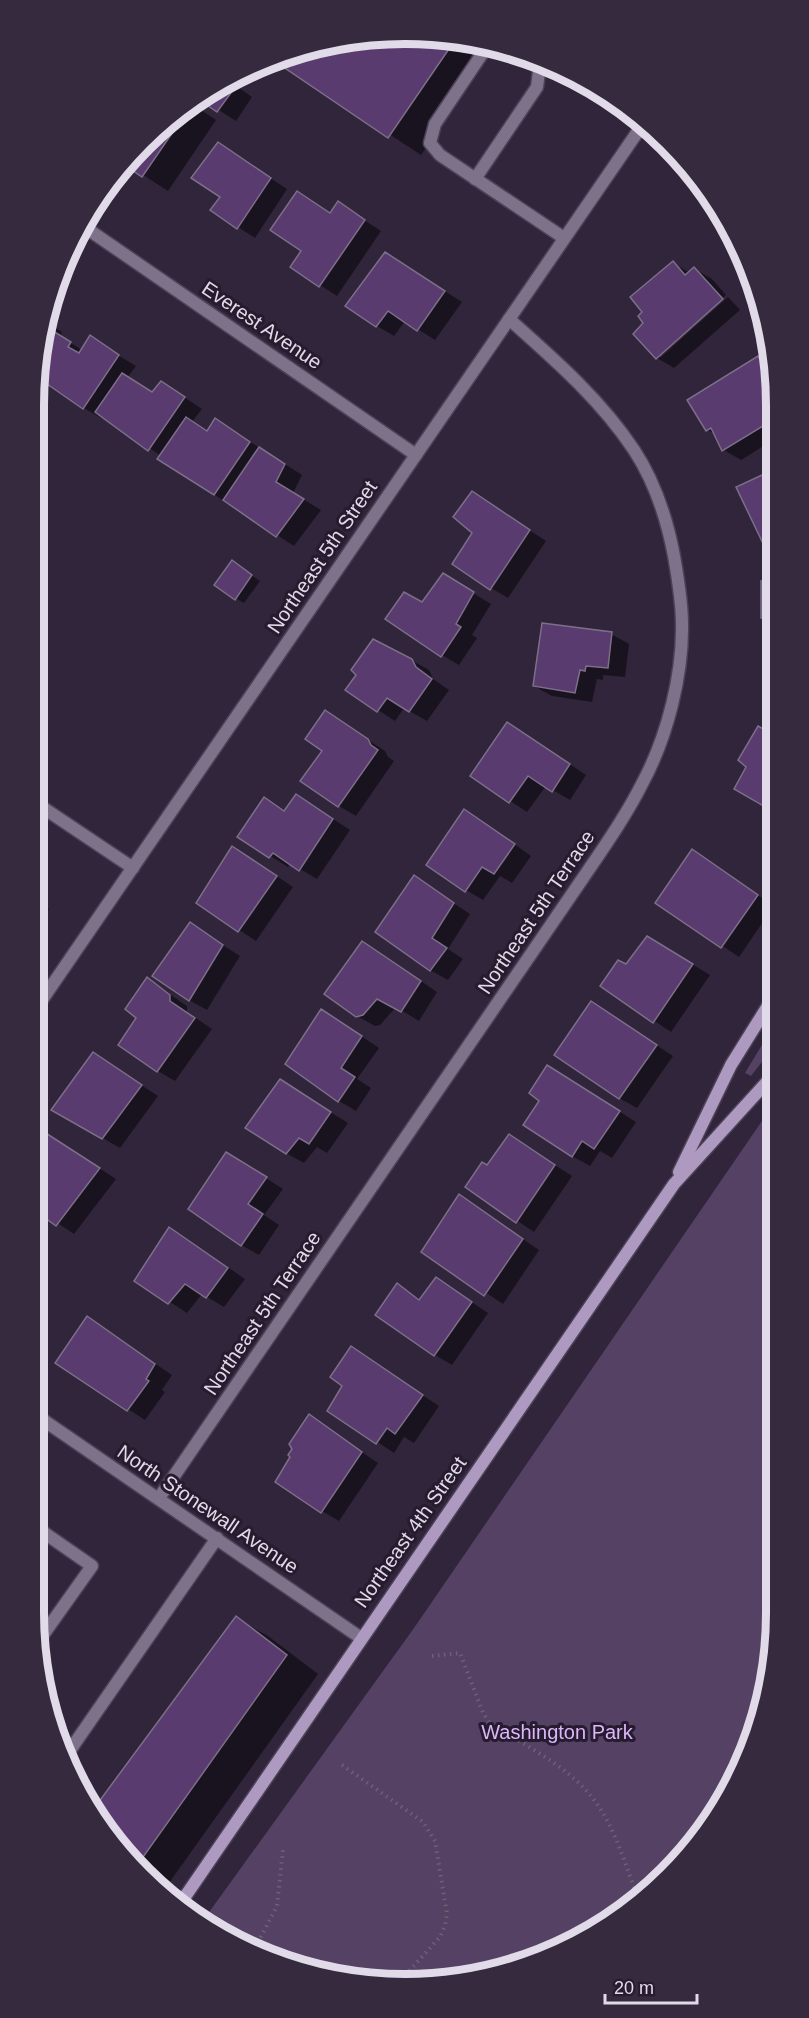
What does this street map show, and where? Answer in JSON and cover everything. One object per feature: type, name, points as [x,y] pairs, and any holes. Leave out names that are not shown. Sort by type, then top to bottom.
[{"type":"main road","name":"Northeast 4th Street","points":[[674,1184],[731,1065],[766,1009]]},
{"type":"main road","name":"Northeast 4th Street","points":[[184,1899],[674,1184],[766,1083]]},
{"type":"street","points":[[483,52],[435,124],[430,143],[440,155],[564,238]]},
{"type":"street","points":[[476,179],[537,87],[539,70]]},
{"type":"street","name":"Northeast 5th Street","points":[[44,997],[639,130]]},
{"type":"street","name":"Everest Avenue","points":[[89,230],[416,455]]},
{"type":"street","name":"Northeast 5th Terrace","points":[[159,1498],[595,860],[645,780],[660,740],[680,662],[682,627],[675,565],[658,496],[635,451],[598,403],[580,382],[509,319]]},
{"type":"street","points":[[44,808],[133,868]]},
{"type":"street","name":"North Stonewall Avenue","points":[[44,1420],[361,1638]]},
{"type":"street","points":[[44,1533],[92,1566],[44,1634]]},
{"type":"street","points":[[70,1750],[217,1538]]},
{"type":"path","points":[[432,1656],[460,1653],[483,1713],[489,1722],[573,1778],[593,1799],[606,1819],[636,1891]]},
{"type":"path","points":[[342,1766],[423,1822],[435,1841],[447,1914],[445,1926],[440,1937],[406,1974]]},
{"type":"path","points":[[258,1943],[277,1906],[283,1850]]},
{"type":"green space","points":[[766,1038],[766,1057],[751,1076],[745,1073]]},
{"type":"green space","name":"Washington Park","points":[[766,1115],[765,1637],[759,1684],[746,1730],[728,1773],[705,1814],[660,1869],[605,1914],[543,1947],[475,1968],[428,1974],[381,1974],[334,1968],[266,1947],[207,1916],[414,1628]]},
{"type":"building","points":[[381,44],[428,44],[450,47],[388,138],[281,65],[334,50]]},
{"type":"building","points":[[236,86],[236,86],[217,112],[205,104]]},
{"type":"building","points":[[180,122],[142,177],[131,169],[149,149]]},
{"type":"building","points":[[218,142],[271,178],[237,229],[210,210],[220,197],[191,178]]},
{"type":"building","points":[[297,191],[330,213],[338,201],[365,220],[319,287],[290,267],[301,251],[270,230]]},
{"type":"building","points":[[385,252],[445,291],[417,331],[388,311],[376,327],[345,306]]},
{"type":"building","points":[[673,261],[685,275],[694,267],[723,299],[656,359],[633,334],[643,323],[638,316],[642,312],[630,297]]},
{"type":"building","points":[[53,331],[71,342],[68,347],[79,353],[90,335],[119,355],[83,409],[44,382],[50,336]]},
{"type":"building","points":[[758,356],[763,364],[766,424],[722,451],[711,428],[706,431],[687,400]]},
{"type":"building","points":[[122,373],[152,392],[161,381],[185,397],[148,451],[95,412]]},
{"type":"building","points":[[186,417],[207,431],[215,418],[250,442],[214,495],[157,459]]},
{"type":"building","points":[[259,447],[285,464],[276,482],[304,499],[276,537],[223,500]]},
{"type":"building","points":[[766,473],[766,550],[736,487]]},
{"type":"building","points":[[472,491],[530,530],[490,590],[452,564],[472,533],[453,517]]},
{"type":"building","points":[[232,560],[252,575],[235,600],[214,585]]},
{"type":"building","points":[[443,573],[474,592],[456,624],[461,627],[441,657],[385,619],[404,592],[422,602]]},
{"type":"building","points":[[761,581],[766,581],[766,618],[761,618]]},
{"type":"building","points":[[542,623],[612,632],[608,668],[586,666],[585,671],[580,670],[575,693],[533,686]]},
{"type":"building","points":[[373,639],[412,659],[416,667],[432,679],[409,712],[387,698],[377,712],[345,690],[356,675],[351,670]]},
{"type":"building","points":[[325,710],[368,739],[371,745],[378,750],[338,807],[300,781],[322,751],[305,739]]},
{"type":"building","points":[[507,722],[570,764],[552,792],[528,776],[509,803],[470,776]]},
{"type":"building","points":[[758,726],[766,730],[766,807],[734,789],[746,767],[738,760]]},
{"type":"building","points":[[296,794],[333,819],[299,871],[273,853],[269,858],[237,837],[264,797],[284,811]]},
{"type":"building","points":[[464,809],[515,844],[494,874],[482,867],[465,892],[426,865]]},
{"type":"building","points":[[232,846],[277,876],[238,932],[196,903]]},
{"type":"building","points":[[692,849],[758,895],[721,948],[655,903]]},
{"type":"building","points":[[414,875],[454,903],[432,938],[447,948],[430,971],[375,932]]},
{"type":"building","points":[[190,922],[223,945],[189,1001],[152,976]]},
{"type":"building","points":[[647,936],[693,964],[653,1023],[600,986],[618,960],[626,964]]},
{"type":"building","points":[[362,941],[421,981],[401,1012],[377,999],[363,1015],[356,1017],[324,994]]},
{"type":"building","points":[[147,977],[170,995],[170,1001],[195,1018],[157,1072],[118,1045],[136,1018],[125,1009]]},
{"type":"building","points":[[591,1001],[657,1045],[619,1099],[554,1055]]},
{"type":"building","points":[[321,1009],[362,1036],[341,1068],[355,1077],[338,1102],[285,1064]]},
{"type":"building","points":[[93,1052],[142,1085],[102,1139],[51,1110]]},
{"type":"building","points":[[547,1065],[620,1111],[594,1149],[582,1141],[572,1157],[523,1125],[539,1101],[529,1093]]},
{"type":"building","points":[[280,1079],[331,1112],[309,1144],[299,1138],[286,1154],[245,1128]]},
{"type":"building","points":[[44,1132],[100,1168],[56,1226],[44,1217]]},
{"type":"building","points":[[509,1134],[555,1165],[516,1223],[465,1187],[482,1162],[487,1165]]},
{"type":"building","points":[[226,1152],[267,1177],[248,1204],[263,1214],[241,1246],[188,1209]]},
{"type":"building","points":[[459,1194],[523,1239],[484,1296],[421,1252]]},
{"type":"building","points":[[169,1227],[228,1268],[206,1298],[185,1284],[168,1304],[134,1281]]},
{"type":"building","points":[[436,1277],[472,1302],[434,1356],[375,1315],[397,1283],[419,1300]]},
{"type":"building","points":[[87,1316],[155,1364],[146,1379],[149,1381],[127,1411],[55,1363]]},
{"type":"building","points":[[351,1346],[423,1395],[395,1434],[387,1428],[376,1444],[327,1411],[342,1386],[330,1377]]},
{"type":"building","points":[[309,1414],[362,1452],[321,1513],[275,1482],[290,1457],[288,1455],[292,1449],[289,1444]]},
{"type":"building","points":[[236,1616],[287,1655],[141,1860],[98,1803]]}]
